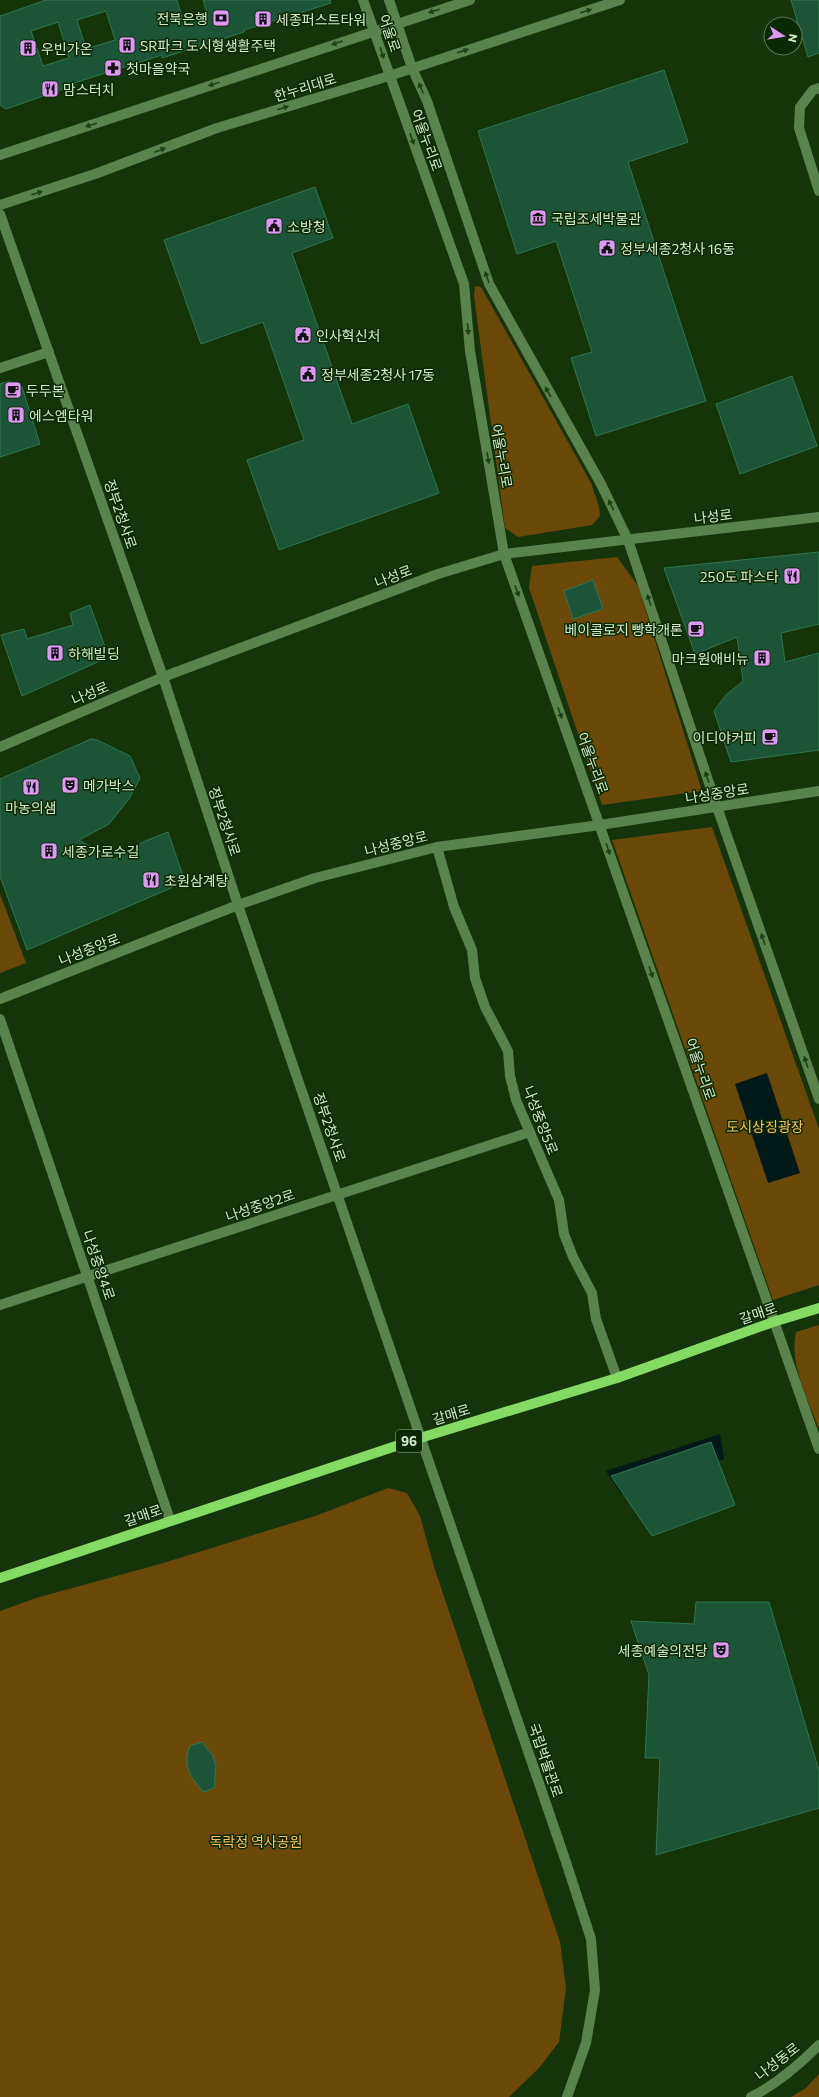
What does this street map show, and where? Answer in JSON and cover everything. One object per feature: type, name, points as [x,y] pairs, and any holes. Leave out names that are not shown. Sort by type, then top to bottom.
[{"type":"main road","name":"갈매로","points":[[0,1578],[170,1520],[420,1438],[617,1378],[773,1322],[819,1308]]},
{"type":"street","name":"어울로","points":[[363,0],[389,76]]},
{"type":"street","name":"어울로","points":[[389,0],[412,68]]},
{"type":"street","points":[[0,155],[374,30],[470,0]]},
{"type":"street","name":"한누리대로","points":[[0,205],[95,174],[216,128],[389,76],[620,0]]},
{"type":"street","name":"어울누리로","points":[[412,68],[427,101],[489,284],[600,484],[628,540],[717,807],[819,1099]]},
{"type":"street","name":"어울누리로","points":[[389,76],[464,284],[470,351],[504,554],[773,1322],[819,1449]]},
{"type":"street","points":[[819,88],[813,90],[800,108],[799,128],[819,191]]},
{"type":"street","name":"정부2청사로","points":[[0,214],[163,677],[238,905],[338,1194],[420,1438]]},
{"type":"street","points":[[0,368],[49,352]]},
{"type":"street","name":"나성로","points":[[0,747],[163,677],[438,574],[504,554],[819,517]]},
{"type":"street","name":"나성중앙로","points":[[0,999],[238,905],[315,878],[436,847],[600,825],[819,791]]},
{"type":"street","name":"나성중앙5로","points":[[436,847],[454,907],[472,950],[475,978],[485,1007],[508,1051],[510,1076],[516,1100],[559,1200],[564,1234],[573,1257],[592,1294],[596,1319],[617,1378]]},
{"type":"street","name":"나성중앙4로","points":[[0,1019],[89,1277],[170,1520]]},
{"type":"street","name":"나성중앙2로","points":[[0,1305],[530,1132]]},
{"type":"street","name":"국립박물관로","points":[[420,1438],[566,1862],[591,1939],[595,1990],[586,2044],[568,2097]]},
{"type":"street","name":"나성동로","points":[[751,2097],[790,2072],[819,2045]]},
{"type":"green space","points":[[475,286],[481,287],[591,483],[599,507],[600,516],[592,525],[518,537],[505,528],[474,296]]},
{"type":"green space","points":[[617,557],[638,586],[702,791],[602,805],[529,588],[532,566]]},
{"type":"green space","name":"도시상징광장","points":[[712,827],[819,1129],[819,1285],[773,1300],[612,840]]},
{"type":"green space","points":[[0,894],[26,963],[0,973]]},
{"type":"green space","points":[[819,1325],[819,1429],[797,1369],[795,1344],[796,1332]]},
{"type":"green space","name":"독락정 역사공원","points":[[388,1488],[407,1493],[420,1516],[434,1567],[560,1942],[566,1988],[559,2042],[539,2068],[509,2097],[0,2097],[0,1611],[36,1598],[160,1564],[318,1515]]},
{"type":"green space","points":[[819,2074],[819,2097],[791,2097],[806,2088]]},
{"type":"water","points":[[767,1073],[800,1173],[768,1183],[735,1084]]},
{"type":"water","points":[[720,1434],[724,1459],[621,1494],[606,1471]]},
{"type":"building","points":[[46,0],[177,0],[184,24],[208,16],[203,0],[330,0],[331,3],[244,30],[244,32],[162,58],[162,55],[74,83],[75,85],[6,109],[0,105],[0,16]],"holes":[[[106,11],[115,40],[86,49],[77,20]],[[58,22],[69,58],[43,66],[31,31]]]},
{"type":"building","points":[[791,0],[819,0],[819,53],[808,57],[803,40],[803,16],[796,16]]},
{"type":"building","name":"정부세종2청사 16동","points":[[664,70],[688,142],[628,162],[706,401],[596,436],[571,358],[592,352],[556,241],[517,254],[478,131]]},
{"type":"building","name":"정부세종2청사 17동","points":[[315,187],[333,238],[292,253],[352,424],[408,404],[439,493],[279,550],[247,460],[304,440],[263,322],[201,344],[164,240]]},
{"type":"building","points":[[792,376],[817,446],[740,474],[716,404]]},
{"type":"building","name":"에스엠타워","points":[[9,381],[22,387],[40,444],[0,457],[0,384]]},
{"type":"building","name":"마크원애비뉴","points":[[819,552],[819,624],[781,633],[785,662],[819,653],[819,750],[731,762],[714,711],[726,695],[743,681],[737,637],[695,654],[664,568]]},
{"type":"building","points":[[593,580],[603,609],[573,619],[564,591]]},
{"type":"building","name":"하해빌딩","points":[[90,605],[105,647],[102,660],[22,696],[1,635],[24,629],[27,639],[73,625],[70,613]]},
{"type":"building","name":"세종가로수길","points":[[91,739],[97,740],[130,756],[140,778],[129,799],[109,824],[79,840],[113,860],[143,842],[168,832],[183,876],[171,888],[27,950],[0,876],[0,779]]},
{"type":"building","points":[[711,1442],[735,1505],[652,1536],[611,1476]]},
{"type":"building","points":[[696,1602],[769,1602],[819,1771],[819,1808],[656,1855],[660,1758],[645,1758],[649,1675],[631,1621],[694,1624]]},
{"type":"building","points":[[202,1742],[213,1756],[216,1766],[214,1788],[203,1792],[191,1776],[187,1765],[187,1755],[190,1746]]},
{"type":"place","name":"전북은행","points":[[221,18]]},
{"type":"place","name":"세종퍼스트타워","points":[[263,19]]},
{"type":"place","name":"SR파크 도시형생활주택","points":[[127,45]]},
{"type":"place","name":"우빈가온","points":[[28,48]]},
{"type":"place","name":"첫마을약국","points":[[113,68]]},
{"type":"place","name":"맘스터치","points":[[50,89]]},
{"type":"place","name":"국립조세박물관","points":[[538,218]]},
{"type":"place","name":"소방청","points":[[274,226]]},
{"type":"place","name":"정부세종2청사 16동","points":[[607,248]]},
{"type":"place","name":"인사혁신처","points":[[303,335]]},
{"type":"place","name":"정부세종2청사 17동","points":[[308,374]]},
{"type":"place","name":"두두본","points":[[13,390]]},
{"type":"place","name":"에스엠타워","points":[[16,415]]},
{"type":"place","name":"250도 파스타","points":[[792,576]]},
{"type":"place","name":"베이콜로지 빵학개론","points":[[696,629]]},
{"type":"place","name":"하해빌딩","points":[[55,653]]},
{"type":"place","name":"마크원애비뉴","points":[[762,658]]},
{"type":"place","name":"이디야커피","points":[[770,737]]},
{"type":"place","name":"메가박스","points":[[70,785]]},
{"type":"place","name":"마농의샘","points":[[31,787]]},
{"type":"place","name":"세종가로수길","points":[[49,851]]},
{"type":"place","name":"초원삼계탕","points":[[151,880]]},
{"type":"place","name":"세종예술의전당","points":[[721,1650]]}]
